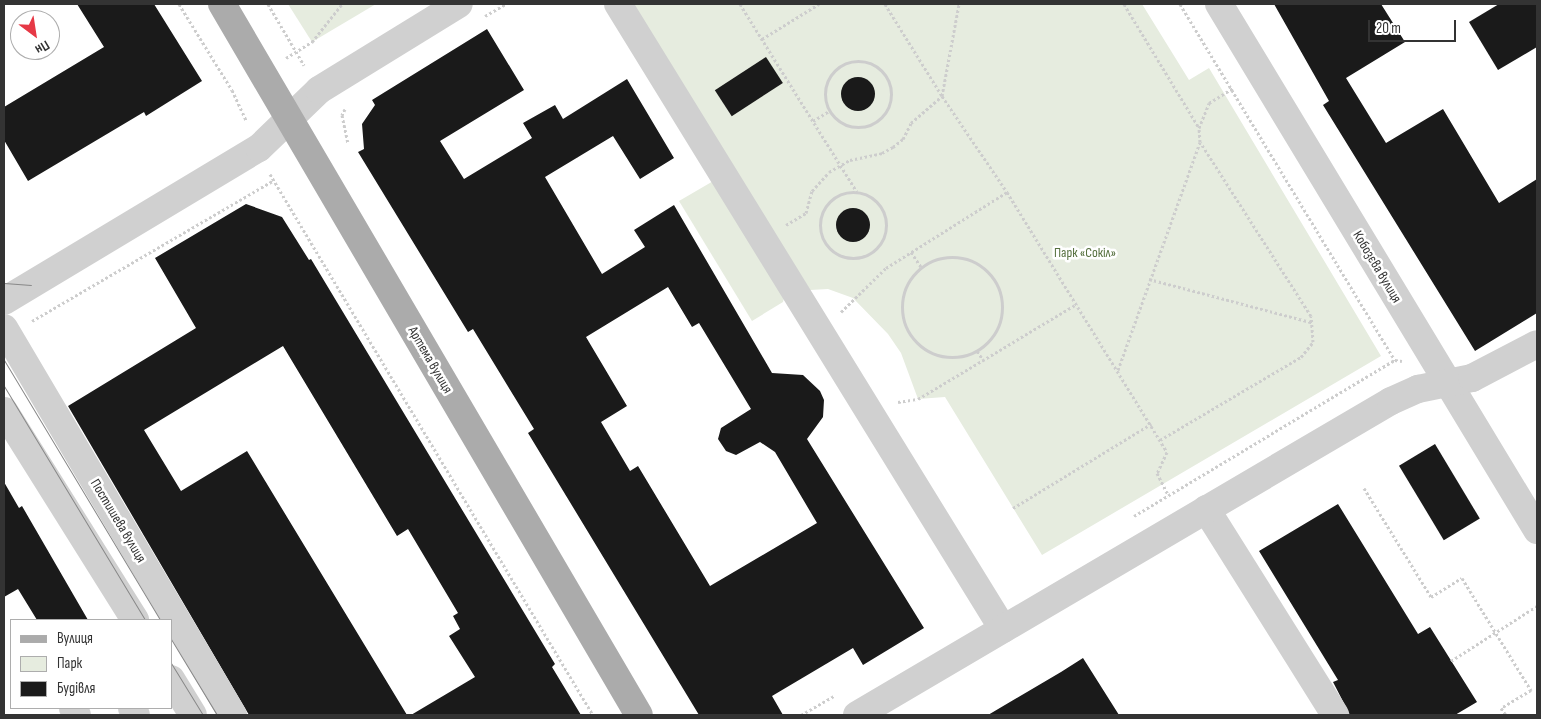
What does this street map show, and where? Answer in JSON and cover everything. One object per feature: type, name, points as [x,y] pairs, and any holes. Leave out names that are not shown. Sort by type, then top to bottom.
[{"type":"main road","name":"Артема вулиця","points":[[222,4],[291,117],[639,715]]},
{"type":"street","points":[[4,301],[259,148],[319,90],[459,4]]},
{"type":"street","points":[[618,4],[865,407],[1004,629]]},
{"type":"street","name":"Кобозєва вулиця","points":[[1219,4],[1537,530]]},
{"type":"street","name":"Постишева вулиця","points":[[6,332],[233,715]]},
{"type":"street","points":[[857,715],[1391,401],[1418,389],[1448,384],[1493,368],[1537,344]]},
{"type":"street","points":[[4,410],[134,619]]},
{"type":"street","points":[[1206,509],[1335,715]]},
{"type":"street","points":[[172,681],[193,715]]},
{"type":"path","points":[[179,4],[232,90],[272,181],[594,715]]},
{"type":"path","points":[[268,4],[319,90],[342,116]]},
{"type":"path","points":[[297,52],[312,42],[342,4]]},
{"type":"path","points":[[740,4],[857,192],[872,197],[880,206],[886,226],[881,242],[870,253],[850,257],[840,255],[824,241],[820,220],[830,200],[840,194],[857,192]]},
{"type":"path","points":[[762,39],[819,4]]},
{"type":"path","points":[[885,4],[942,96],[1007,192],[1151,424],[1167,452],[1157,474],[1168,495]]},
{"type":"path","points":[[762,240],[806,213],[807,204],[819,181],[840,165],[893,147],[903,139],[911,123],[942,96],[959,4]]},
{"type":"path","points":[[1124,4],[1199,128]]},
{"type":"path","points":[[1180,4],[1394,360]]},
{"type":"path","points":[[856,61],[867,62],[885,75],[891,96],[883,115],[875,122],[866,126],[845,125],[829,111],[825,90],[828,79],[840,67],[856,61]]},
{"type":"path","points":[[1118,370],[1149,279],[1200,142],[1199,128],[1209,103],[1231,89],[1262,77]]},
{"type":"path","points":[[813,121],[829,111]]},
{"type":"path","points":[[1160,440],[1301,357],[1313,342],[1311,316],[1200,142]]},
{"type":"path","points":[[6,332],[272,181]]},
{"type":"path","points":[[822,336],[853,298],[886,268],[1007,192]]},
{"type":"path","points":[[911,252],[921,267]]},
{"type":"path","points":[[943,258],[968,259],[982,267],[994,279],[1001,294],[1003,310],[999,326],[990,340],[977,351],[962,357],[936,355],[915,342],[905,328],[901,312],[903,295],[909,280],[921,267],[943,258]]},
{"type":"path","points":[[1149,279],[1311,322]]},
{"type":"path","points":[[865,407],[918,400],[1077,304]]},
{"type":"path","points":[[977,351],[984,361]]},
{"type":"path","points":[[1013,508],[1151,424]]},
{"type":"path","points":[[1364,488],[1431,597],[1462,578],[1531,690],[1501,708],[1506,715]]},
{"type":"path","points":[[1451,661],[1537,606]]},
{"type":"green space","points":[[288,4],[376,4],[312,42]]},
{"type":"green space","name":"Парк «Сокіл»","points":[[630,4],[1142,4],[1189,80],[1209,68],[1381,356],[1042,555],[945,397],[918,399],[901,353],[888,334],[853,298],[828,289],[810,290]]},
{"type":"green space","points":[[715,180],[784,298],[783,302],[752,321],[679,201]]},
{"type":"building","points":[[77,4],[154,4],[202,81],[146,116],[144,112],[28,181],[4,140],[4,107],[104,47]]},
{"type":"building","points":[[1274,4],[1381,4],[1405,42],[1346,78],[1386,143],[1443,109],[1499,203],[1537,179],[1537,313],[1475,351],[1323,105],[1329,101]]},
{"type":"building","points":[[1499,4],[1537,4],[1537,47],[1498,70],[1469,22]]},
{"type":"building","points":[[487,29],[524,90],[440,141],[464,179],[532,138],[523,123],[555,105],[563,119],[627,79],[674,158],[640,179],[613,136],[545,177],[602,274],[645,247],[634,230],[674,205],[772,373],[803,375],[820,391],[824,400],[823,417],[807,439],[924,628],[863,665],[853,648],[772,696],[783,715],[699,715],[528,433],[534,429],[473,329],[468,332],[358,152],[364,149],[362,124],[375,105],[372,100]],"holes":[[[668,287],[692,327],[699,323],[751,409],[721,428],[718,439],[726,451],[736,455],[760,442],[775,452],[817,523],[710,586],[638,466],[630,471],[601,422],[627,406],[586,337]]]},
{"type":"building","points":[[766,57],[783,83],[732,116],[715,90]]},
{"type":"building","points":[[858,77],[865,78],[870,82],[874,87],[874,101],[870,106],[865,110],[858,111],[851,110],[846,106],[842,101],[841,94],[842,87],[846,82],[851,78]]},
{"type":"building","points":[[246,204],[282,217],[309,260],[311,259],[555,664],[552,667],[581,715],[411,715],[475,677],[449,636],[460,629],[453,616],[458,613],[408,529],[397,536],[283,346],[144,430],[181,491],[247,451],[407,715],[249,715],[68,406],[196,328],[155,258]]},
{"type":"building","points":[[853,208],[860,209],[865,213],[869,218],[869,232],[865,237],[860,241],[853,242],[846,241],[841,237],[837,232],[836,225],[837,218],[841,213],[846,209]]},
{"type":"building","points":[[1435,444],[1480,519],[1444,540],[1399,466]]},
{"type":"building","points":[[4,482],[19,508],[22,506],[87,619],[36,619],[18,589],[4,597]]},
{"type":"building","points":[[1338,504],[1418,634],[1430,627],[1477,702],[1455,715],[1350,715],[1333,682],[1338,680],[1259,551]]},
{"type":"building","points":[[1083,658],[1119,715],[988,715],[1061,672]]},
{"type":"tram line","points":[[4,283],[31,285]]},
{"type":"tram line","points":[[4,360],[159,619]]},
{"type":"tram line","points":[[4,386],[144,619]]},
{"type":"tram line","points":[[172,641],[217,715]]},
{"type":"tram line","points":[[172,665],[203,715]]}]
